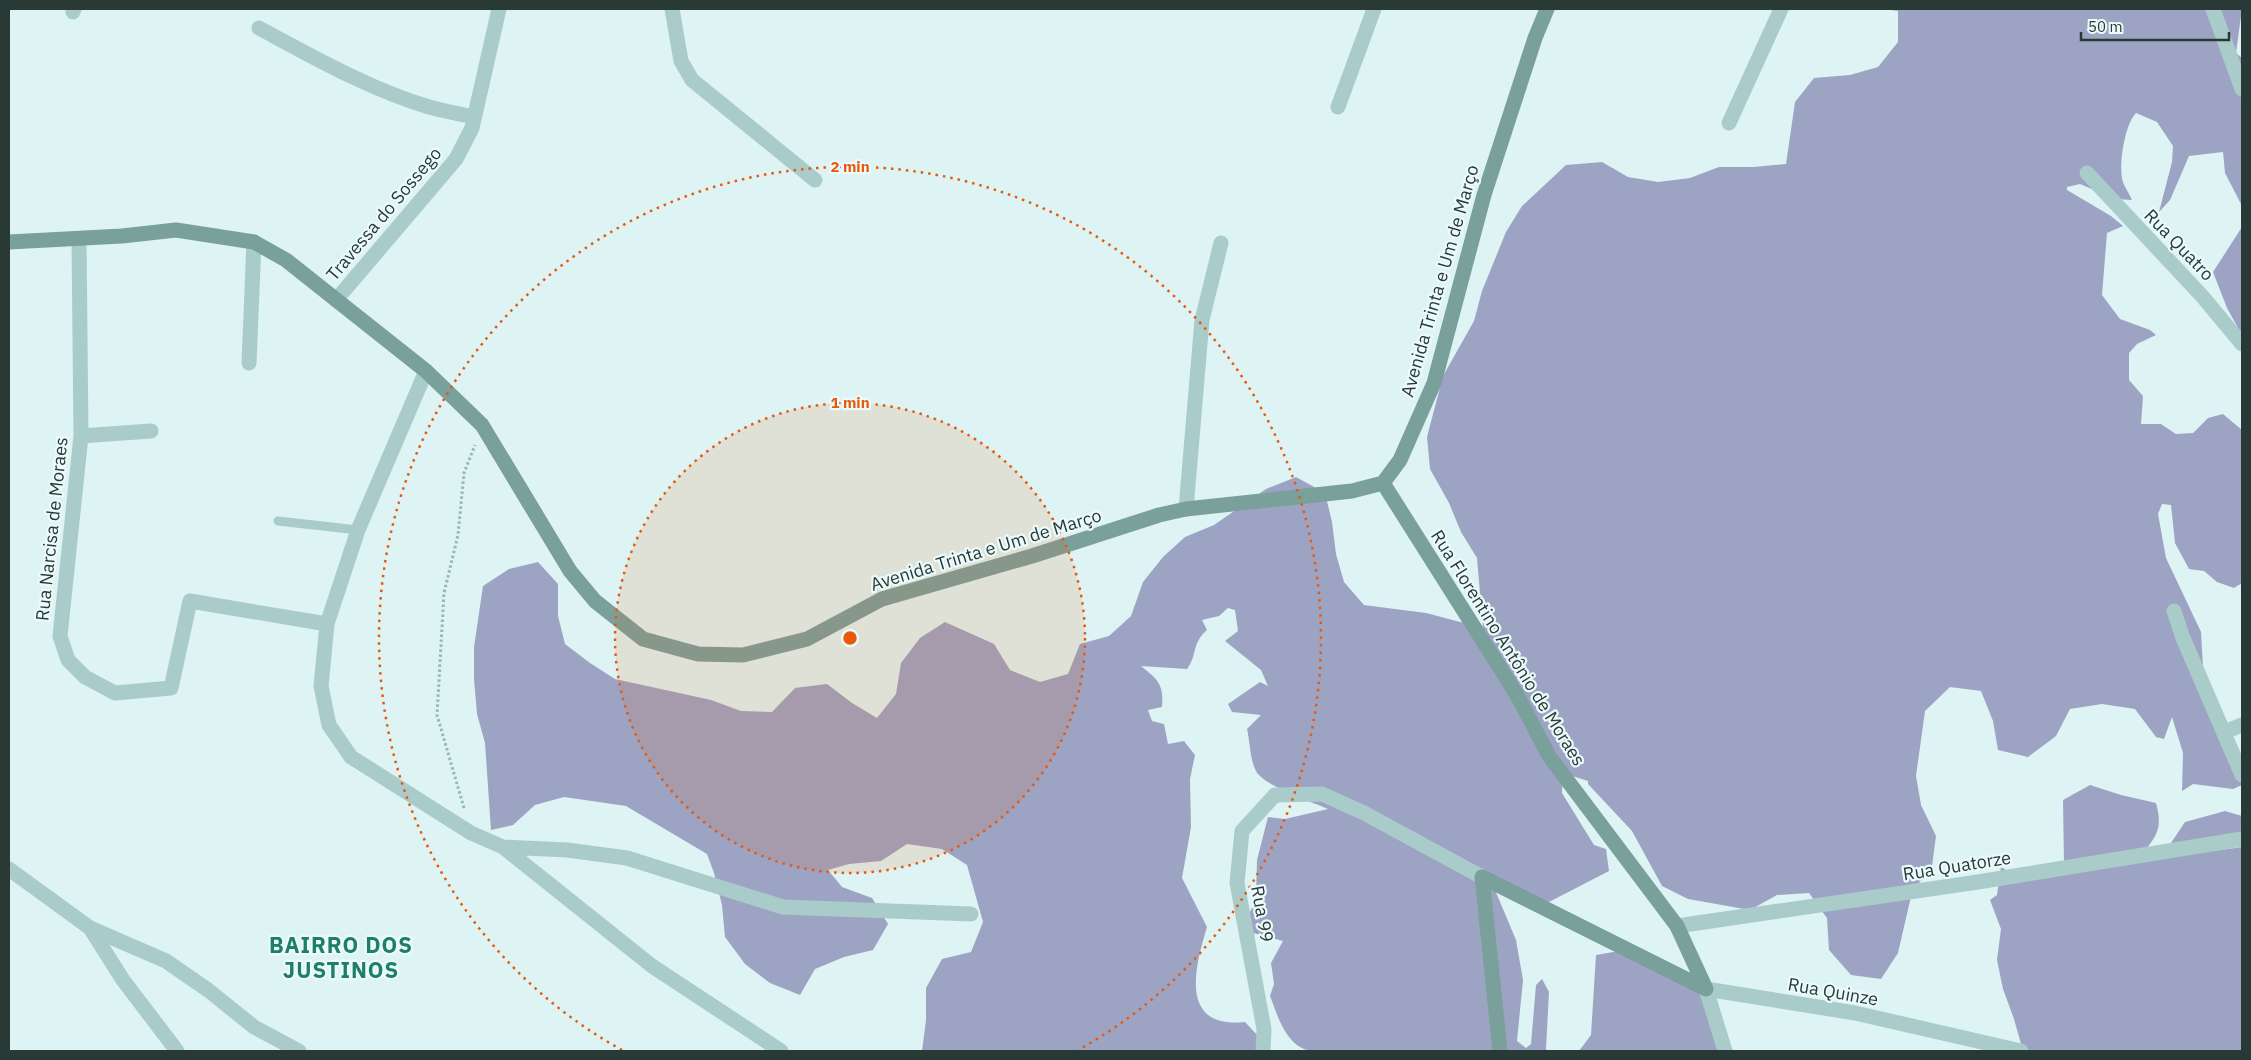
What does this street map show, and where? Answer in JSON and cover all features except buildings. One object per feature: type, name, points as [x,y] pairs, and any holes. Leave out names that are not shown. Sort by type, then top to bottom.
[{"type":"street","name":"Travessa do Sossego","points":[[336,300],[456,159],[472,128],[499,9]]},
{"type":"street","points":[[672,9],[681,61],[692,80],[815,180]]},
{"type":"street","points":[[1338,107],[1374,9]]},
{"type":"street","name":"Avenida Trinta e Um de Março","points":[[9,242],[176,230],[254,242],[286,260],[426,371],[482,425],[570,571],[595,601],[643,639],[698,654],[743,655],[807,639],[882,599],[1032,556],[1159,515],[1186,509],[1352,491],[1383,483],[1400,460],[1434,383],[1484,195],[1535,38],[1547,9]]},
{"type":"street","points":[[1730,123],[1781,9]]},
{"type":"street","points":[[2213,9],[2242,88]]},
{"type":"street","points":[[259,28],[314,57],[390,93],[430,107],[474,117]]},
{"type":"street","name":"Rua Quatro","points":[[2087,173],[2202,296],[2242,344]]},
{"type":"street","name":"Rua Narcisa de Moraes","points":[[80,238],[80,436],[60,636],[68,660],[85,677],[115,693],[171,688],[190,601],[327,624]]},
{"type":"street","points":[[249,363],[254,242]]},
{"type":"street","points":[[1186,509],[1202,320],[1220,243]]},
{"type":"street","points":[[426,371],[358,530],[327,624],[321,686],[329,725],[351,757],[471,832],[502,847],[652,966],[781,1051]]},
{"type":"street","points":[[80,436],[151,430]]},
{"type":"street","name":"Rua Florentino Antônio de Moraes","points":[[1383,483],[1517,695],[1549,756],[1677,926]]},
{"type":"street","points":[[2174,611],[2183,638],[2242,775]]},
{"type":"street","points":[[2224,732],[2242,725]]},
{"type":"street","name":"Rua 99","points":[[1263,1051],[1264,1030],[1237,883],[1242,831],[1275,795],[1322,794],[1364,813],[1482,877]]},
{"type":"street","name":"Rua Quatorze","points":[[1677,926],[1978,882],[2242,839]]},
{"type":"street","points":[[502,847],[567,850],[627,858],[783,907],[971,914]]},
{"type":"street","points":[[9,869],[90,928],[166,961],[208,990],[254,1027],[299,1051]]},
{"type":"street","points":[[1482,877],[1706,989]]},
{"type":"street","points":[[1482,877],[1500,1051]]},
{"type":"street","points":[[1677,926],[1706,989],[1726,1051]]},
{"type":"street","points":[[90,928],[123,980],[177,1051]]},
{"type":"street","name":"Rua Quinze","points":[[1706,989],[1855,1013],[2021,1051]]},
{"type":"lane","points":[[278,521],[358,530]]},
{"type":"path","points":[[471,832],[437,715],[444,593],[458,535],[464,472],[482,425]]},
{"type":"shaded area","points":[[1885,9],[2242,9],[2236,53],[2242,58],[2242,227],[2241,204],[2225,173],[2223,152],[2189,156],[2170,200],[2159,212],[2172,162],[2173,146],[2157,122],[2136,113],[2126,134],[2121,163],[2123,181],[2132,200],[2115,199],[2080,184],[2067,187],[2067,190],[2111,216],[2123,226],[2107,233],[2102,295],[2120,319],[2150,330],[2156,335],[2137,344],[2129,353],[2129,380],[2143,396],[2141,424],[2161,424],[2176,434],[2193,433],[2208,418],[2223,414],[2242,430],[2242,583],[2234,588],[2217,582],[2204,571],[2189,569],[2175,543],[2171,505],[2162,504],[2158,514],[2166,558],[2201,632],[2204,685],[2242,773],[2242,785],[2233,789],[2193,784],[2182,791],[2183,753],[2172,717],[2164,739],[2156,737],[2135,709],[2102,704],[2070,709],[2056,736],[2028,757],[1998,750],[1993,721],[1981,691],[1950,687],[1925,711],[1916,776],[1921,805],[1936,836],[1932,866],[1912,892],[1898,953],[1881,979],[1851,975],[1829,950],[1827,918],[1809,893],[1777,895],[1750,910],[1688,899],[1662,886],[1632,831],[1588,784],[1588,781],[1563,773],[1562,793],[1594,845],[1606,849],[1609,871],[1549,902],[1495,890],[1516,940],[1523,980],[1517,1041],[1526,1048],[1531,1044],[1536,985],[1542,979],[1549,992],[1546,1049],[1548,1051],[1310,1051],[1301,1048],[1288,1036],[1270,996],[1274,984],[1271,963],[1283,941],[1241,930],[1256,900],[1257,860],[1268,817],[1285,819],[1328,809],[1278,788],[1261,777],[1254,767],[1247,729],[1261,715],[1232,712],[1228,704],[1260,682],[1268,686],[1261,670],[1225,641],[1238,631],[1235,610],[1228,608],[1219,616],[1202,620],[1207,630],[1199,640],[1193,659],[1187,669],[1141,666],[1156,679],[1162,693],[1162,707],[1148,710],[1152,721],[1164,724],[1168,744],[1184,741],[1195,755],[1190,779],[1191,827],[1182,878],[1207,927],[1198,960],[1196,976],[1196,992],[1200,1006],[1209,1016],[1224,1022],[1245,1022],[1259,1037],[1257,1051],[922,1051],[926,1020],[926,988],[942,959],[971,952],[983,922],[967,865],[942,849],[907,844],[881,861],[849,864],[828,870],[842,887],[872,898],[888,924],[873,950],[844,957],[815,969],[800,995],[770,983],[745,964],[725,937],[722,905],[707,854],[626,806],[564,797],[535,805],[513,825],[491,830],[485,743],[477,714],[474,679],[474,647],[483,586],[509,569],[538,562],[558,584],[558,616],[565,644],[615,679],[711,700],[741,711],[772,712],[795,688],[827,684],[852,703],[877,718],[896,694],[901,663],[920,638],[945,622],[994,644],[1010,670],[1040,682],[1068,674],[1080,644],[1109,636],[1131,616],[1143,582],[1163,557],[1185,537],[1214,525],[1266,489],[1296,477],[1325,493],[1332,522],[1336,554],[1344,582],[1364,605],[1426,613],[1483,628],[1477,558],[1461,532],[1449,503],[1430,469],[1427,437],[1443,376],[1474,321],[1482,291],[1506,232],[1522,206],[1566,165],[1602,162],[1628,177],[1658,182],[1690,178],[1719,167],[1754,167],[1786,164],[1795,102],[1814,78],[1850,75],[1878,67],[1898,42],[1898,11]]},
{"type":"shaded area","points":[[2242,227],[2242,335],[2227,308],[2213,272]]},
{"type":"shaded area","points":[[2090,785],[2156,803],[2159,817],[2158,829],[2144,851],[2169,846],[2185,822],[2225,811],[2242,816],[2242,835],[2213,851],[2242,847],[2242,1051],[2023,1051],[2003,989],[1997,960],[2001,929],[1990,900],[1997,895],[2001,867],[2006,870],[2064,863],[2063,800]]},
{"type":"shaded area","points":[[1625,950],[1685,971],[1721,1023],[1733,1051],[1579,1051],[1591,1035],[1596,955]]},
{"type":"district","name":"BAIRRO DOS JUSTINOS","points":[[341,958]]}]
